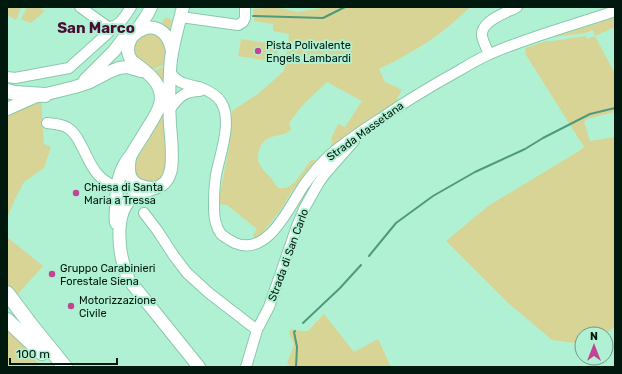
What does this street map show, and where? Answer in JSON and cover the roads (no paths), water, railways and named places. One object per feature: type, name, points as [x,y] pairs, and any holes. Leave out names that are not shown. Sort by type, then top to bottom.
[{"type":"highway","points":[[7,91],[45,95]]},
{"type":"highway","points":[[7,293],[65,367]]},
{"type":"highway","points":[[7,307],[55,367]]},
{"type":"highway","points":[[7,320],[42,352]]},
{"type":"main road","points":[[114,51],[129,32],[144,7]]},
{"type":"main road","points":[[151,7],[143,21],[130,38],[128,50],[132,61],[148,73],[158,87],[161,95],[160,107],[123,167],[116,191],[116,220],[119,231],[122,259],[129,280],[199,367]]},
{"type":"main road","points":[[119,231],[123,211],[130,201],[140,193],[155,188],[166,182],[171,171],[170,72],[172,52],[182,12]]},
{"type":"main road","points":[[80,85],[114,51],[138,31],[144,28],[158,29],[163,32],[170,42],[172,52]]},
{"type":"main road","points":[[7,109],[28,99],[90,82],[120,68],[127,67],[148,73]]},
{"type":"main road","points":[[131,155],[128,169],[132,180],[141,186],[155,188]]},
{"type":"main road","points":[[116,191],[121,198],[130,201]]},
{"type":"street","points":[[80,7],[108,27],[118,25],[129,8]]},
{"type":"street","points":[[182,12],[238,25],[244,20],[245,7]]},
{"type":"street","points":[[489,54],[482,37],[484,26],[490,21],[517,7]]},
{"type":"street","name":"Strada Massetana","points":[[170,72],[180,82],[201,88],[213,94],[220,100],[224,107],[226,130],[215,183],[215,222],[219,231],[224,236],[234,242],[248,246],[256,244],[268,236],[284,217],[300,191],[317,169],[335,150],[423,91],[489,54],[615,11]]},
{"type":"street","points":[[7,77],[15,78],[69,68],[108,33],[108,27]]},
{"type":"street","points":[[170,109],[179,98],[186,93],[192,91],[207,91]]},
{"type":"street","points":[[47,123],[64,126],[72,131],[79,140],[95,171],[116,191]]},
{"type":"street","name":"Strada di San Carlo","points":[[246,367],[257,330],[266,314],[305,207],[318,184],[332,165],[353,143],[360,133]]},
{"type":"street","points":[[144,213],[187,273],[209,293],[257,330]]},
{"type":"waterway","points":[[253,16],[323,18],[345,7]]},
{"type":"waterway","points":[[369,256],[396,223],[433,196],[475,172],[525,149],[590,114],[615,108]]},
{"type":"waterway","points":[[303,323],[340,288],[361,265]]},
{"type":"waterway","points":[[295,331],[297,347],[296,367]]},
{"type":"place","name":"Pista Polivalente Engels Lambardi","points":[[258,51]]},
{"type":"place","name":"Chiesa di Santa Maria a Tressa","points":[[76,193]]},
{"type":"place","name":"Gruppo Carabinieri Forestale Siena","points":[[52,274]]},
{"type":"place","name":"Motorizzazione Civile","points":[[71,306]]},
{"type":"district","name":"San Marco","points":[[96,28]]}]
